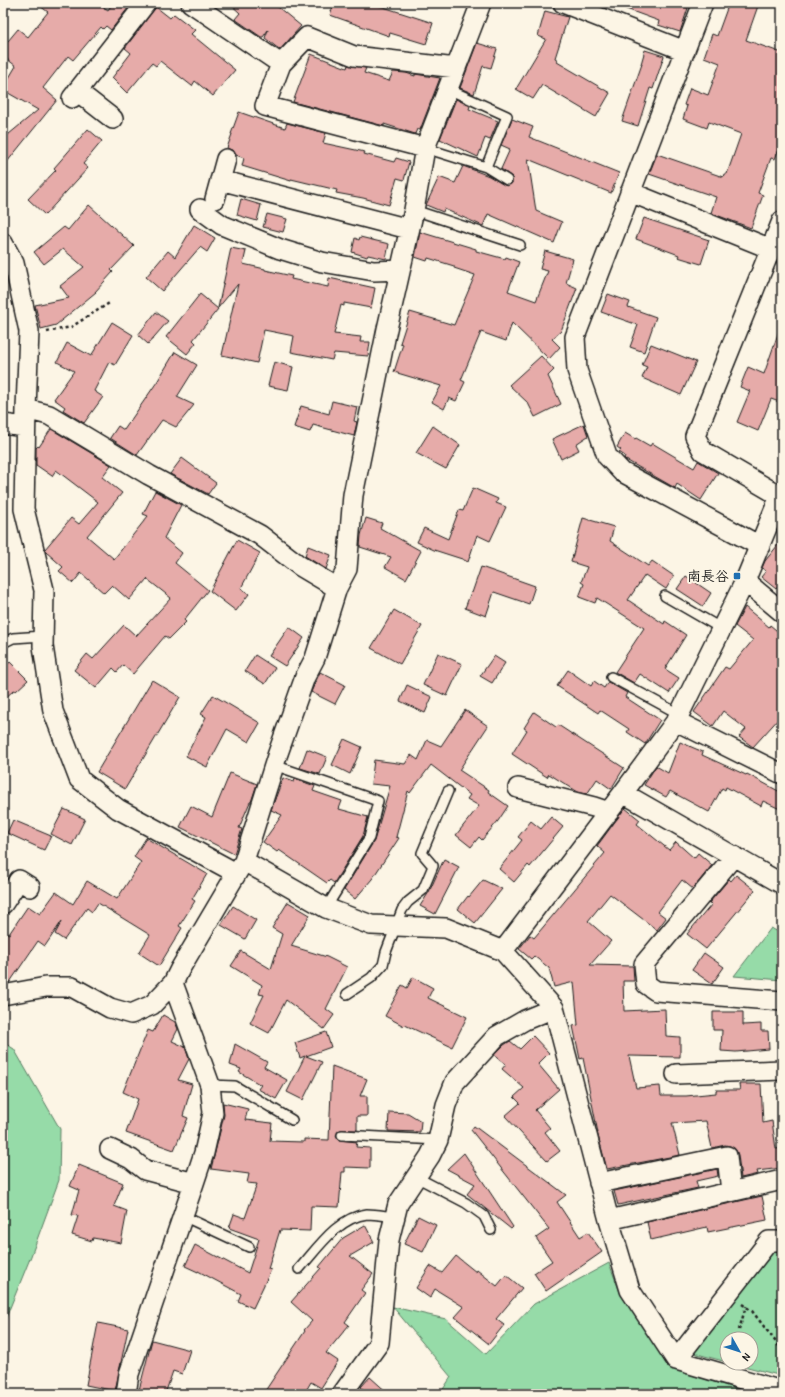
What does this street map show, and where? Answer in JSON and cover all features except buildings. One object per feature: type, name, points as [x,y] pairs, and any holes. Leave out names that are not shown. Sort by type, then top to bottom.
[{"type":"street","points":[[113,119],[75,94],[146,3]]},
{"type":"street","points":[[191,3],[281,64]]},
{"type":"street","points":[[3,995],[46,987],[72,987],[110,1008],[131,1014],[152,1006],[173,983],[240,867],[305,677],[314,658],[337,588],[347,569],[352,495],[414,210],[425,148],[481,3]]},
{"type":"street","points":[[563,3],[685,51]]},
{"type":"street","points":[[703,3],[575,337],[577,370],[607,456],[622,472],[760,546]]},
{"type":"street","points":[[425,148],[265,106],[281,64],[307,37],[354,56],[456,68]]},
{"type":"street","points":[[226,159],[220,180],[208,204],[222,225],[280,250],[322,262],[374,272],[400,270]]},
{"type":"street","points":[[220,180],[409,229]]},
{"type":"street","points":[[630,192],[771,249]]},
{"type":"street","points":[[503,951],[609,812],[678,717],[745,581],[781,496],[703,451],[696,436],[782,221]]},
{"type":"street","points":[[3,243],[14,263],[29,331],[25,418],[24,509],[44,590],[43,646],[53,711],[79,779],[118,809],[326,908],[371,925],[446,928],[503,951],[554,1008],[599,1183],[630,1290],[676,1360],[749,1387],[782,1391]]},
{"type":"street","points":[[3,424],[25,418],[49,415],[149,475],[260,535],[300,566],[337,588]]},
{"type":"street","points":[[745,581],[782,612]]},
{"type":"street","points":[[678,717],[782,774]]},
{"type":"street","points":[[518,788],[609,812]]},
{"type":"street","points":[[623,793],[782,884]]},
{"type":"street","points":[[734,856],[644,964],[646,984],[656,991],[782,1001]]},
{"type":"street","points":[[3,904],[19,880],[30,888]]},
{"type":"street","points":[[126,1394],[129,1374],[204,1153],[213,1113],[210,1085],[173,983]]},
{"type":"street","points":[[342,1394],[379,1343],[389,1240],[398,1204],[430,1156],[438,1140],[446,1105],[455,1082],[497,1036],[525,1020],[554,1008]]},
{"type":"street","points":[[676,1074],[782,1070]]},
{"type":"street","points":[[110,1149],[131,1159],[145,1170],[194,1183]]},
{"type":"street","points":[[599,1183],[727,1156],[731,1192]]},
{"type":"street","points":[[609,1220],[782,1180]]},
{"type":"street","points":[[676,1360],[769,1241],[782,1241]]},
{"type":"lane","points":[[448,89],[507,116],[486,167]]},
{"type":"lane","points":[[425,148],[486,167],[507,180]]},
{"type":"lane","points":[[414,210],[520,245]]},
{"type":"lane","points":[[665,596],[722,629]]},
{"type":"lane","points":[[3,643],[14,638],[43,636]]},
{"type":"lane","points":[[611,677],[678,717]]},
{"type":"lane","points":[[274,765],[378,801],[369,838],[326,908]]},
{"type":"lane","points":[[347,994],[371,978],[383,965],[386,952],[402,910],[408,902],[423,890],[433,866],[422,853],[448,791]]},
{"type":"lane","points":[[210,1085],[235,1086],[292,1120]]},
{"type":"lane","points":[[342,1135],[438,1140]]},
{"type":"lane","points":[[416,1177],[466,1203],[484,1216],[491,1230]]},
{"type":"lane","points":[[299,1269],[330,1233],[350,1220],[366,1214],[395,1217]]},
{"type":"lane","points":[[183,1216],[249,1247]]},
{"type":"path","points":[[29,337],[71,327],[111,302]]},
{"type":"path","points":[[729,1293],[752,1311],[782,1350]]},
{"type":"path","points":[[739,1330],[746,1306]]},
{"type":"green space","points":[[771,928],[782,934],[782,980],[734,976]]},
{"type":"green space","points":[[3,1042],[14,1049],[60,1129],[59,1180],[31,1256],[3,1325]]},
{"type":"green space","points":[[782,1249],[782,1376],[759,1370],[759,1331],[719,1331],[719,1360],[690,1352],[771,1251]]},
{"type":"green space","points":[[609,1263],[621,1295],[670,1368],[740,1390],[741,1394],[440,1394],[451,1377],[393,1307],[446,1319],[486,1354],[534,1304]]},
{"type":"place","name":"南長谷","points":[[737,576]]}]
